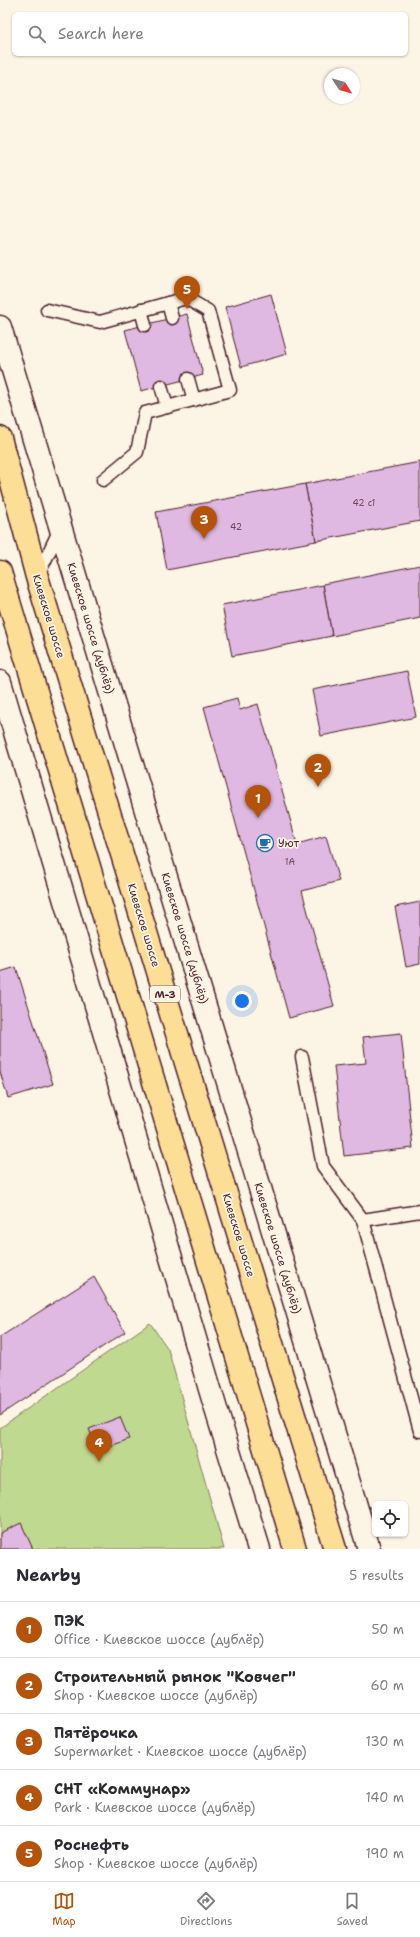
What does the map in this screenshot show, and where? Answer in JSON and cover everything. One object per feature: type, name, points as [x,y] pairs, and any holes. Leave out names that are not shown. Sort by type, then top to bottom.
[{"type":"highway","name":"Киевское шоссе","points":[[0,438],[37,576],[335,1549]]},
{"type":"highway","points":[[0,572],[295,1549]]},
{"type":"street","name":"Киевское шоссе (дублёр)","points":[[0,327],[369,1549]]},
{"type":"street","points":[[0,682],[215,1406],[259,1549]]},
{"type":"lane","points":[[47,310],[100,322],[186,298],[208,311],[230,390],[145,413],[137,452],[103,480]]},
{"type":"lane","points":[[168,303],[172,318]]},
{"type":"lane","points":[[141,310],[145,325]]},
{"type":"lane","points":[[188,379],[194,400]]},
{"type":"lane","points":[[162,386],[167,407]]},
{"type":"lane","points":[[37,576],[61,528]]},
{"type":"lane","points":[[302,1057],[323,1166],[363,1220],[420,1431]]},
{"type":"lane","points":[[363,1220],[420,1211]]},
{"type":"green space","points":[[150,1323],[168,1349],[224,1549],[0,1549],[0,1428]]},
{"type":"building","points":[[271,294],[287,354],[241,367],[225,307]]},
{"type":"building","points":[[187,314],[203,375],[141,391],[125,330]]},
{"type":"building","points":[[420,462],[420,521],[316,541],[305,484]]},
{"type":"building","points":[[305,484],[316,541],[167,570],[156,512]]},
{"type":"building","points":[[420,565],[420,618],[332,636],[323,584]]},
{"type":"building","points":[[323,585],[332,636],[232,656],[222,605]]},
{"type":"building","points":[[407,671],[416,717],[321,736],[312,690]]},
{"type":"building","points":[[237,698],[240,710],[258,704],[297,844],[326,836],[339,881],[302,891],[334,1006],[289,1018],[204,707]]},
{"type":"building","points":[[420,902],[420,964],[406,967],[395,907]]},
{"type":"building","points":[[16,967],[53,1084],[8,1098],[0,1072],[0,972]]},
{"type":"building","points":[[401,1033],[413,1148],[344,1156],[334,1066],[366,1063],[363,1037]]},
{"type":"building","points":[[94,1277],[125,1332],[0,1415],[0,1337]]},
{"type":"building","points":[[120,1417],[129,1439],[98,1451],[89,1429]]},
{"type":"building","points":[[21,1523],[33,1549],[0,1549],[0,1533]]},
{"type":"place","name":"Роснефть","points":[[187,309]]},
{"type":"place","name":"Пятёрочка","points":[[204,539]]},
{"type":"place","name":"Строительный рынок \"Ковчег\"","points":[[318,787]]},
{"type":"place","name":"ПЭК","points":[[258,818]]},
{"type":"place","name":"Уют","points":[[265,843]]},
{"type":"place","name":"СНТ «Коммунар»","points":[[99,1462]]}]
